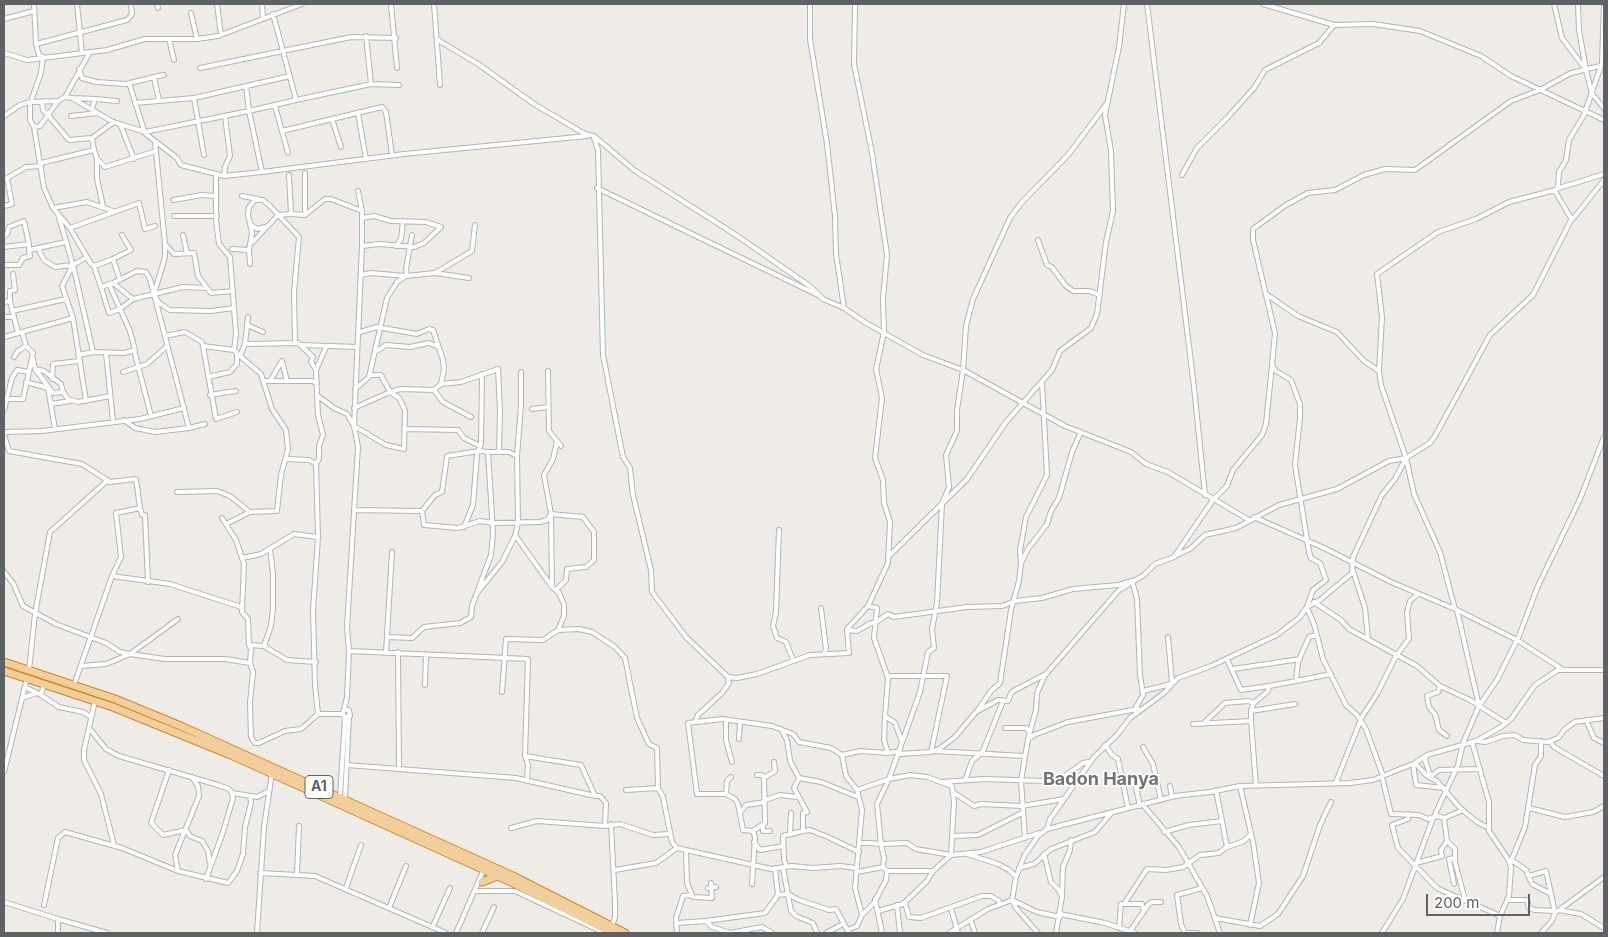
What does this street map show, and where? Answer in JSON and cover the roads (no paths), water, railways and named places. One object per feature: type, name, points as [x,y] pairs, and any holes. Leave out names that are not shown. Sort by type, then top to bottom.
[{"type":"highway","name":"A1","points":[[4,662],[49,676],[165,719],[342,798],[613,930]]},
{"type":"highway","name":"A1","points":[[4,670],[95,701],[272,773],[476,866],[487,868],[498,876],[613,930],[625,933]]},
{"type":"highway","points":[[46,684],[49,676]]},
{"type":"highway","points":[[476,866],[478,886],[498,876]]},
{"type":"street","points":[[34,4],[36,44],[39,55],[43,57]]},
{"type":"street","points":[[78,4],[82,52]]},
{"type":"street","points":[[36,44],[127,20],[132,14],[131,4]]},
{"type":"street","points":[[217,4],[220,35]]},
{"type":"street","points":[[262,4],[263,19]]},
{"type":"street","points":[[4,53],[27,60],[106,50],[145,39],[197,39],[220,35],[302,4]]},
{"type":"street","points":[[391,4],[396,38],[397,68]]},
{"type":"street","points":[[434,4],[440,85]]},
{"type":"street","points":[[810,4],[810,39],[827,144],[835,216],[836,254],[844,308]]},
{"type":"street","points":[[728,677],[737,678],[757,674],[810,655],[849,653],[848,630],[856,617],[868,606],[888,557],[890,522],[884,503],[883,480],[875,458],[882,398],[876,369],[884,332],[883,298],[886,249],[872,153],[854,64],[855,4]]},
{"type":"street","points":[[888,557],[942,504],[945,498],[967,479],[981,456],[1021,403],[1052,370],[1060,351],[1091,328],[1097,314],[1106,242],[1113,211],[1111,151],[1105,116],[1119,47],[1124,4]]},
{"type":"street","points":[[1147,4],[1194,387],[1205,495]]},
{"type":"street","points":[[1263,4],[1334,25],[1372,24],[1420,31],[1481,56],[1511,76],[1586,109],[1604,120]]},
{"type":"street","points":[[1554,4],[1562,38],[1586,70]]},
{"type":"street","points":[[1578,4],[1579,30],[1586,70],[1592,94],[1604,108]]},
{"type":"street","points":[[1571,220],[1556,189],[1558,175],[1566,160],[1569,140],[1586,109],[1602,65],[1604,4]]},
{"type":"street","points":[[4,19],[34,11]]},
{"type":"street","points":[[191,13],[197,39]]},
{"type":"street","points":[[273,14],[296,100]]},
{"type":"street","points":[[1182,175],[1186,164],[1197,148],[1232,112],[1265,70],[1319,43],[1334,25]]},
{"type":"street","points":[[200,68],[330,40],[366,36],[396,38]]},
{"type":"street","points":[[366,36],[371,84]]},
{"type":"street","points":[[169,39],[174,60]]},
{"type":"street","points":[[438,40],[478,64],[534,104],[584,134],[594,136],[634,170],[736,235],[822,298]]},
{"type":"street","points":[[34,127],[40,126],[58,101],[65,97],[90,52]]},
{"type":"street","points":[[43,57],[41,73],[30,102],[30,120],[34,127],[44,188],[55,209],[73,265],[93,352]]},
{"type":"street","points":[[1175,555],[1213,500],[1227,486],[1233,470],[1258,441],[1265,428],[1275,333],[1252,236],[1254,229],[1262,221],[1308,193],[1335,190],[1364,175],[1385,169],[1415,170],[1511,101],[1540,90],[1571,73],[1602,65]]},
{"type":"street","points":[[79,69],[82,78],[109,83],[130,83],[164,75]]},
{"type":"street","points":[[135,103],[194,98],[290,76]]},
{"type":"street","points":[[154,77],[159,101]]},
{"type":"street","points":[[130,83],[145,133]]},
{"type":"street","points":[[145,133],[199,120],[249,112],[371,84],[399,85]]},
{"type":"street","points":[[246,86],[249,112],[262,172]]},
{"type":"street","points":[[65,97],[117,101]]},
{"type":"street","points":[[72,98],[117,123],[145,133],[177,158],[181,165],[224,176],[392,156],[594,136]]},
{"type":"street","points":[[194,98],[204,155]]},
{"type":"street","points":[[92,109],[95,99]]},
{"type":"street","points":[[4,116],[20,105],[30,102],[58,101]]},
{"type":"street","points":[[42,102],[43,110],[68,140],[92,138],[117,123]]},
{"type":"street","points":[[778,895],[788,894],[799,900],[829,910],[836,909],[848,932],[857,926],[862,915],[868,911],[885,883],[887,870],[884,866],[877,804],[899,753],[924,676],[928,652],[934,648],[932,629],[936,611],[942,504],[949,486],[946,455],[957,431],[957,410],[963,370],[966,326],[974,300],[1010,218],[1022,202],[1068,155],[1108,102]]},
{"type":"street","points":[[275,106],[288,153]]},
{"type":"street","points":[[282,131],[384,108],[392,156]]},
{"type":"street","points":[[71,116],[98,112]]},
{"type":"street","points":[[358,113],[366,159]]},
{"type":"street","points":[[224,116],[230,156],[225,167],[224,176]]},
{"type":"street","points":[[332,119],[341,147]]},
{"type":"street","points":[[117,123],[134,160]]},
{"type":"street","points":[[594,136],[598,150],[597,188],[603,355],[623,458],[630,468],[633,495],[651,570],[652,592],[686,637],[728,677],[729,683],[722,693],[698,715],[695,722]]},
{"type":"street","points":[[92,138],[97,159],[97,178],[103,206]]},
{"type":"street","points":[[154,294],[165,257],[155,142]]},
{"type":"street","points":[[4,206],[12,204],[7,178],[26,167],[41,165],[94,150]]},
{"type":"street","points":[[97,159],[105,167],[134,160],[142,154],[156,151]]},
{"type":"street","points":[[305,173],[305,215]]},
{"type":"street","points":[[208,377],[230,372],[237,364],[237,353],[234,350],[236,334],[230,257],[219,244],[216,216],[216,174]]},
{"type":"street","points":[[1479,706],[1456,609],[1440,552],[1414,494],[1406,458],[1381,385],[1379,371],[1382,317],[1377,274],[1438,232],[1476,219],[1509,202],[1604,174]]},
{"type":"street","points":[[289,175],[291,214]]},
{"type":"street","points":[[1025,838],[1021,780],[1029,731],[1036,710],[1037,693],[1046,674],[1119,590],[1144,575],[1155,564],[1190,549],[1205,535],[1236,528],[1279,505],[1337,490],[1363,473],[1373,471],[1389,461],[1406,458],[1430,443],[1490,335],[1533,295],[1571,220],[1604,180]]},
{"type":"street","points":[[597,188],[844,308],[923,355],[963,370],[1044,415],[1131,452],[1146,464],[1168,472],[1249,520]]},
{"type":"street","points":[[342,798],[349,651],[347,627],[358,448],[354,426],[354,408],[357,347],[360,332],[362,211],[358,191]]},
{"type":"street","points":[[173,200],[202,195],[216,196]]},
{"type":"street","points":[[242,196],[263,200],[299,240],[294,292],[294,342]]},
{"type":"street","points":[[232,249],[249,248],[278,215],[305,215],[328,198],[362,211]]},
{"type":"street","points":[[250,264],[249,248],[252,233],[248,214],[249,207],[255,200],[263,200]]},
{"type":"street","points":[[55,209],[87,202],[113,211]]},
{"type":"street","points":[[70,228],[139,203],[145,229],[155,226]]},
{"type":"street","points":[[55,209],[70,228],[94,266],[108,313],[120,309],[133,299],[183,288],[207,288]]},
{"type":"street","points":[[174,216],[216,216]]},
{"type":"street","points":[[362,218],[374,216],[392,221],[426,222],[441,227],[421,245],[411,248],[362,246]]},
{"type":"street","points":[[4,236],[7,234],[9,227],[24,221],[30,256],[23,258],[19,264],[4,265]]},
{"type":"street","points":[[396,246],[401,239],[403,221]]},
{"type":"street","points":[[435,273],[472,251],[475,224]]},
{"type":"street","points":[[251,225],[257,228],[265,228]]},
{"type":"street","points":[[94,266],[131,250],[122,235]]},
{"type":"street","points":[[183,235],[187,254]]},
{"type":"street","points":[[406,275],[412,235]]},
{"type":"street","points":[[1038,240],[1046,265],[1052,267],[1065,284],[1073,291],[1089,291],[1100,295]]},
{"type":"street","points":[[29,250],[66,242]]},
{"type":"street","points":[[4,247],[29,244]]},
{"type":"street","points":[[165,244],[174,254]]},
{"type":"street","points":[[38,248],[44,260],[55,267],[73,265],[87,257]]},
{"type":"street","points":[[165,257],[174,254],[194,253],[198,276],[212,293],[233,291]]},
{"type":"street","points":[[113,259],[120,280]]},
{"type":"street","points":[[73,265],[62,286],[66,300],[70,303],[86,401]]},
{"type":"street","points":[[101,287],[137,271],[146,272],[150,279],[189,428]]},
{"type":"street","points":[[361,275],[371,272],[406,275],[435,273],[469,278]]},
{"type":"street","points":[[6,399],[23,399],[33,353],[26,346],[13,317],[10,291],[15,290],[13,274]]},
{"type":"street","points":[[355,388],[370,375],[389,293],[397,282],[406,275]]},
{"type":"street","points":[[111,283],[133,299]]},
{"type":"street","points":[[111,283],[130,331],[150,416]]},
{"type":"street","points":[[154,294],[163,306],[170,310],[211,311],[234,308]]},
{"type":"street","points":[[1266,294],[1298,316],[1337,332],[1364,361],[1379,371]]},
{"type":"street","points":[[4,302],[10,300]]},
{"type":"street","points":[[12,310],[66,300]]},
{"type":"street","points":[[4,316],[13,317]]},
{"type":"street","points":[[226,524],[250,512],[277,511],[280,500],[281,475],[286,458],[288,439],[286,430],[272,409],[261,374],[240,356],[245,344],[248,317]]},
{"type":"street","points":[[4,330],[4,337],[73,318]]},
{"type":"street","points":[[247,325],[264,332]]},
{"type":"street","points":[[354,408],[401,389],[434,390],[440,384],[444,369],[439,347],[431,329],[417,334],[380,328],[367,328],[360,332]]},
{"type":"street","points":[[165,336],[185,332],[202,342],[210,395],[216,419],[237,412]]},
{"type":"street","points":[[245,344],[294,342],[302,345],[326,347],[357,347]]},
{"type":"street","points":[[375,352],[386,345],[410,347],[429,343],[439,347]]},
{"type":"street","points":[[302,345],[313,357],[311,362],[316,370]]},
{"type":"street","points":[[14,356],[26,346]]},
{"type":"street","points":[[123,372],[147,364],[167,346]]},
{"type":"street","points":[[203,346],[234,350]]},
{"type":"street","points":[[318,714],[313,610],[318,537],[316,464],[319,459],[319,446],[323,435],[318,415],[316,370],[326,347]]},
{"type":"street","points":[[78,355],[93,352],[124,353],[134,350]]},
{"type":"street","points":[[106,353],[113,421]]},
{"type":"street","points":[[32,359],[35,369],[53,393],[63,392]]},
{"type":"street","points":[[52,379],[53,364],[79,361]]},
{"type":"street","points":[[270,381],[282,361],[287,381]]},
{"type":"street","points":[[1143,692],[1172,683],[1277,635],[1300,618],[1307,608],[1313,590],[1326,580],[1320,563],[1310,555],[1309,541],[1300,501],[1295,465],[1300,426],[1300,404],[1291,380],[1276,371],[1272,365]]},
{"type":"street","points":[[35,369],[44,372],[61,384],[63,392],[68,399],[86,401],[110,396]]},
{"type":"street","points":[[4,410],[6,392],[17,370],[29,372]]},
{"type":"street","points":[[440,384],[461,382],[498,370],[500,410],[499,451]]},
{"type":"street","points":[[548,371],[549,431],[560,446]]},
{"type":"street","points":[[477,593],[502,562],[515,535],[518,523],[517,456],[521,405],[521,372]]},
{"type":"street","points":[[464,527],[474,501],[480,446],[482,374]]},
{"type":"street","points":[[318,396],[334,408],[347,414],[354,426],[386,446],[404,449],[405,410],[400,400],[390,392],[381,375],[370,375]]},
{"type":"street","points":[[264,381],[314,381],[317,384]]},
{"type":"street","points":[[1021,563],[1020,550],[1026,517],[1047,475],[1044,451],[1042,381]]},
{"type":"street","points":[[26,382],[48,388],[55,429]]},
{"type":"street","points":[[400,400],[401,389]]},
{"type":"street","points":[[434,390],[444,402],[471,417]]},
{"type":"street","points":[[210,395],[236,391]]},
{"type":"street","points":[[51,404],[73,400]]},
{"type":"street","points":[[532,410],[548,407]]},
{"type":"street","points":[[148,582],[145,516],[142,515],[140,508],[136,479],[110,482],[82,464],[9,451],[4,433],[55,429],[124,420],[184,408]]},
{"type":"street","points":[[124,420],[135,428],[156,432],[206,424]]},
{"type":"street","points":[[405,429],[458,430],[464,438],[480,446]]},
{"type":"street","points":[[933,752],[955,737],[991,691],[1000,683],[1021,563],[1028,549],[1047,524],[1051,511],[1059,498],[1072,452],[1081,432]]},
{"type":"street","points":[[1382,933],[1402,900],[1445,789],[1455,771],[1463,743],[1479,706],[1496,682],[1517,640],[1538,586],[1580,499],[1604,437]]},
{"type":"street","points":[[552,587],[551,514],[544,475],[553,459],[557,442]]},
{"type":"street","points":[[517,456],[509,452],[499,451],[446,456],[442,492],[435,495],[422,511],[424,525],[458,528],[480,521],[493,523],[544,522],[551,514]]},
{"type":"street","points":[[387,637],[412,638],[424,627],[460,623],[471,617],[472,606],[491,555],[493,523],[488,452]]},
{"type":"street","points":[[286,458],[308,460],[316,464]]},
{"type":"street","points":[[1368,640],[1364,608],[1352,563],[1378,502],[1406,458]]},
{"type":"street","points":[[29,670],[35,614],[50,532],[108,480]]},
{"type":"street","points":[[177,492],[217,491],[230,496],[250,512]]},
{"type":"street","points":[[74,685],[112,576],[121,558],[116,513],[140,508]]},
{"type":"street","points":[[354,510],[422,511]]},
{"type":"street","points":[[551,514],[583,517],[594,532],[594,560],[586,567],[567,569],[566,580],[556,590]]},
{"type":"street","points":[[1254,517],[1309,541],[1418,594],[1456,609],[1517,640],[1563,670]]},
{"type":"street","points":[[222,518],[236,540],[244,564],[241,607],[242,612],[248,619],[249,645],[252,653],[250,663],[253,672],[251,737],[255,743],[274,738],[285,731],[301,729],[318,714],[346,714]]},
{"type":"street","points":[[779,530],[777,602],[773,626],[777,638],[786,642],[793,660]]},
{"type":"street","points":[[242,558],[261,554],[294,534],[318,537]]},
{"type":"street","points":[[515,535],[556,590],[564,604],[564,616],[558,630]]},
{"type":"street","points":[[264,646],[271,626],[273,609],[273,574],[270,549]]},
{"type":"street","points":[[386,652],[392,552]]},
{"type":"street","points":[[4,572],[13,583],[23,606],[35,614],[130,654],[164,659],[225,659],[250,663]]},
{"type":"street","points":[[1307,608],[1338,586],[1353,572]]},
{"type":"street","points":[[112,576],[170,584],[241,607]]},
{"type":"street","points":[[848,630],[857,631],[888,614],[894,617],[936,611],[1002,606],[1013,602],[1042,598],[1073,589],[1118,585],[1132,581]]},
{"type":"street","points":[[1132,581],[1137,599],[1140,675],[1143,692],[1135,709]]},
{"type":"street","points":[[1336,782],[1360,720],[1396,656],[1409,639],[1407,612],[1410,601],[1418,594]]},
{"type":"street","points":[[1310,600],[1341,620],[1349,629],[1417,666],[1440,686],[1479,706],[1506,723]]},
{"type":"street","points":[[868,606],[877,608],[874,638],[876,648],[888,676],[884,740],[888,753]]},
{"type":"street","points":[[821,608],[826,649],[824,654]]},
{"type":"street","points":[[1307,608],[1314,624],[1323,659],[1345,703],[1360,720],[1372,741],[1390,814],[1419,815],[1428,819],[1435,817],[1444,818],[1463,810]]},
{"type":"street","points":[[81,666],[106,664],[130,654],[178,619]]},
{"type":"street","points":[[502,692],[506,639],[543,640],[558,630],[579,629],[592,632],[615,647],[626,658],[637,718],[649,744],[657,748],[658,788],[663,796],[672,842],[677,848],[686,852],[775,869],[856,870],[884,866]]},
{"type":"street","points":[[1296,681],[1296,669],[1309,637],[1316,635]]},
{"type":"street","points":[[1047,829],[1050,819],[1090,762],[1117,735],[1130,718],[1148,707],[1172,683],[1168,637]]},
{"type":"street","points":[[249,645],[264,646],[287,660],[316,662]]},
{"type":"street","points":[[349,651],[528,658],[525,756],[528,765],[528,780]]},
{"type":"street","points":[[398,652],[399,768]]},
{"type":"street","points":[[425,684],[426,654]]},
{"type":"street","points":[[1227,659],[1233,668],[1241,690],[1331,674]]},
{"type":"street","points":[[1233,668],[1300,659]]},
{"type":"street","points":[[1474,741],[1506,723],[1535,685],[1558,670],[1604,670]]},
{"type":"street","points":[[976,712],[992,702],[1008,701],[1011,693],[1046,674]]},
{"type":"street","points":[[888,676],[947,676],[933,752]]},
{"type":"street","points":[[4,772],[28,678]]},
{"type":"street","points":[[22,698],[39,694],[46,684]]},
{"type":"street","points":[[1256,786],[1251,711],[1254,703],[1268,691],[1269,686]]},
{"type":"street","points":[[1440,686],[1438,692],[1428,694],[1429,707],[1435,714],[1439,730],[1447,736]]},
{"type":"street","points":[[25,687],[59,707],[83,712],[91,717]]},
{"type":"street","points":[[95,701],[84,750],[85,764],[101,794],[114,845]]},
{"type":"street","points":[[966,778],[972,761],[984,751],[1003,701]]},
{"type":"street","points":[[1203,724],[1224,703],[1248,701],[1254,703]]},
{"type":"street","points":[[1251,711],[1296,704]]},
{"type":"street","points":[[1028,740],[1034,735],[1068,722],[1148,707]]},
{"type":"street","points":[[342,798],[347,765],[346,714]]},
{"type":"street","points":[[885,716],[895,723],[902,742]]},
{"type":"street","points":[[860,843],[907,843],[916,848],[951,854],[981,852],[1047,829],[1172,797],[1240,786],[1369,781],[1414,763],[1427,755],[1463,743],[1485,742],[1503,736],[1515,735],[1522,740],[1550,741],[1558,738],[1565,729],[1575,722],[1604,718]]},
{"type":"street","points":[[763,826],[753,830],[741,828],[740,812],[735,799],[726,794],[697,794],[688,723],[722,720],[726,722],[765,724],[793,734],[799,742],[831,748],[842,755],[860,751],[1024,756]]},
{"type":"street","points":[[1586,720],[1594,738],[1604,743]]},
{"type":"street","points":[[1193,724],[1251,721]]},
{"type":"street","points":[[726,722],[726,740],[732,762]]},
{"type":"street","points":[[739,739],[740,722]]},
{"type":"street","points":[[89,728],[102,745],[112,753],[229,789],[233,798],[206,879]]},
{"type":"street","points":[[1005,728],[1026,728],[1029,731]]},
{"type":"street","points":[[781,729],[787,740],[790,761],[798,778],[794,788],[807,812],[803,813],[803,831]]},
{"type":"street","points":[[1474,741],[1490,808],[1489,828],[1491,836],[1512,862],[1526,870],[1532,884],[1551,894]]},
{"type":"street","points":[[1497,933],[1500,916],[1507,900],[1512,862],[1529,808],[1535,764],[1541,756],[1541,741]]},
{"type":"street","points":[[1550,741],[1568,756],[1604,776]]},
{"type":"street","points":[[1105,745],[1112,755],[1118,759],[1128,808]]},
{"type":"street","points":[[1143,747],[1153,764],[1161,800]]},
{"type":"street","points":[[842,755],[846,776],[857,790],[863,817],[855,888],[862,915]]},
{"type":"street","points":[[1427,755],[1425,760],[1430,776]]},
{"type":"street","points":[[525,756],[581,765],[595,796]]},
{"type":"street","points":[[764,778],[775,771],[774,762]]},
{"type":"street","points":[[1060,780],[1083,763],[1090,762]]},
{"type":"street","points":[[1414,763],[1445,789],[1463,810],[1477,822],[1489,828]]},
{"type":"street","points":[[1414,763],[1416,785],[1445,789]]},
{"type":"street","points":[[347,765],[528,780],[600,796],[606,803],[605,826]]},
{"type":"street","points":[[1430,776],[1439,770],[1480,769]]},
{"type":"street","points":[[169,770],[151,823],[163,835],[186,830]]},
{"type":"street","points":[[257,933],[260,873],[272,773]]},
{"type":"street","points":[[757,775],[762,775],[764,778]]},
{"type":"street","points":[[857,790],[889,779],[910,775],[952,786],[954,793],[951,854],[905,903],[878,910]]},
{"type":"street","points":[[1156,782],[1144,776],[1134,779],[1142,805],[1179,848],[1202,888],[1220,933]]},
{"type":"street","points":[[178,871],[175,855],[186,830],[199,791],[192,777]]},
{"type":"street","points":[[726,794],[727,781],[731,777]]},
{"type":"street","points":[[764,778],[765,823],[763,826],[764,831],[770,831]]},
{"type":"street","points":[[798,778],[821,782],[858,797]]},
{"type":"street","points":[[942,782],[966,778],[1075,782]]},
{"type":"street","points":[[1170,786],[1172,797]]},
{"type":"street","points":[[1240,786],[1259,883],[1250,925]]},
{"type":"street","points":[[626,790],[658,788]]},
{"type":"street","points":[[1216,790],[1227,847]]},
{"type":"street","points":[[232,793],[257,797],[269,791]]},
{"type":"street","points":[[954,793],[974,806],[981,804],[1022,806],[1064,799]]},
{"type":"street","points":[[740,812],[746,805],[765,801],[780,795],[797,796]]},
{"type":"street","points":[[44,905],[60,835],[68,832],[114,845],[178,871],[228,883],[237,871],[243,854],[245,827],[251,803],[250,796]]},
{"type":"street","points":[[1215,918],[1260,926],[1278,914],[1304,876],[1320,825],[1331,802]]},
{"type":"street","points":[[1529,808],[1565,817],[1593,812],[1604,806]]},
{"type":"street","points":[[1019,868],[1034,864],[1044,854],[1071,840],[1095,832],[1112,812]]},
{"type":"street","points":[[790,834],[791,813]]},
{"type":"street","points":[[952,836],[978,834],[1022,813]]},
{"type":"street","points":[[1408,814],[1408,819],[1392,825],[1398,848],[1437,888],[1500,916]]},
{"type":"street","points":[[1415,865],[1442,856],[1441,850],[1446,841],[1444,818]]},
{"type":"street","points":[[511,828],[537,821],[605,826],[620,824],[653,835],[670,834]]},
{"type":"street","points":[[1164,832],[1222,821]]},
{"type":"street","points":[[611,824],[616,911],[613,930]]},
{"type":"street","points":[[297,875],[299,826]]},
{"type":"street","points":[[186,830],[190,836],[202,841],[208,852],[210,865]]},
{"type":"street","points":[[752,884],[753,830]]},
{"type":"street","points":[[778,837],[810,830],[828,836],[858,852]]},
{"type":"street","points":[[1038,933],[1016,908],[1012,900],[1019,868],[1030,846],[1042,832]]},
{"type":"street","points":[[1118,928],[1121,904],[1124,904],[1144,871],[1151,868],[1172,869],[1183,867],[1200,855],[1219,853],[1227,847],[1244,841],[1250,835]]},
{"type":"street","points":[[783,836],[788,894],[793,913],[813,923],[818,933]]},
{"type":"street","points":[[1056,933],[1062,898],[1063,867],[1070,850],[1071,840]]},
{"type":"street","points":[[1446,841],[1455,849],[1455,858],[1466,901]]},
{"type":"street","points":[[754,842],[760,850],[783,846]]},
{"type":"street","points":[[346,888],[361,845]]},
{"type":"street","points":[[614,870],[656,863],[677,848]]},
{"type":"street","points":[[686,852],[687,883],[692,895]]},
{"type":"street","points":[[961,852],[998,864],[1010,870],[1016,877]]},
{"type":"street","points":[[1044,854],[1051,882],[1058,889],[1062,898]]},
{"type":"street","points":[[1454,884],[1449,859],[1455,858]]},
{"type":"street","points":[[389,908],[406,866]]},
{"type":"street","points":[[456,933],[487,868]]},
{"type":"street","points":[[677,923],[706,922],[738,915],[751,916],[765,913],[778,895],[775,869]]},
{"type":"street","points":[[887,870],[933,871]]},
{"type":"street","points":[[1528,876],[1546,871],[1556,911]]},
{"type":"street","points":[[260,873],[315,876],[446,933]]},
{"type":"street","points":[[1541,933],[1552,921],[1556,911],[1604,877]]},
{"type":"street","points":[[478,886],[515,891],[605,933]]},
{"type":"street","points":[[677,933],[677,912],[684,894],[692,895],[696,898],[712,898],[712,886]]},
{"type":"street","points":[[433,926],[450,888]]},
{"type":"street","points":[[1197,933],[1185,933],[1181,924],[1177,894],[1202,888]]},
{"type":"street","points":[[905,903],[909,916],[919,918],[932,916],[940,911],[982,896],[991,896],[1000,901],[999,904]]},
{"type":"street","points":[[875,899],[882,933]]},
{"type":"street","points":[[949,933],[957,931],[999,904],[1012,900],[1037,912],[1135,933]]},
{"type":"street","points":[[1507,900],[1527,900],[1529,908],[1535,910],[1581,914],[1604,928]]},
{"type":"street","points":[[4,902],[107,933]]},
{"type":"street","points":[[1129,932],[1152,902]]},
{"type":"street","points":[[1124,904],[1161,902]]},
{"type":"street","points":[[1142,904],[1144,912]]},
{"type":"street","points":[[897,905],[900,933]]},
{"type":"street","points":[[482,933],[494,907]]},
{"type":"street","points":[[951,908],[957,931]]},
{"type":"street","points":[[751,916],[753,928]]},
{"type":"street","points":[[58,919],[58,933]]},
{"type":"street","points":[[970,921],[975,933]]},
{"type":"street","points":[[706,922],[712,927],[730,933],[762,927],[772,933]]},
{"type":"street","points":[[826,933],[843,924]]},
{"type":"district","name":"Badon Hanya","points":[[1101,780]]}]
